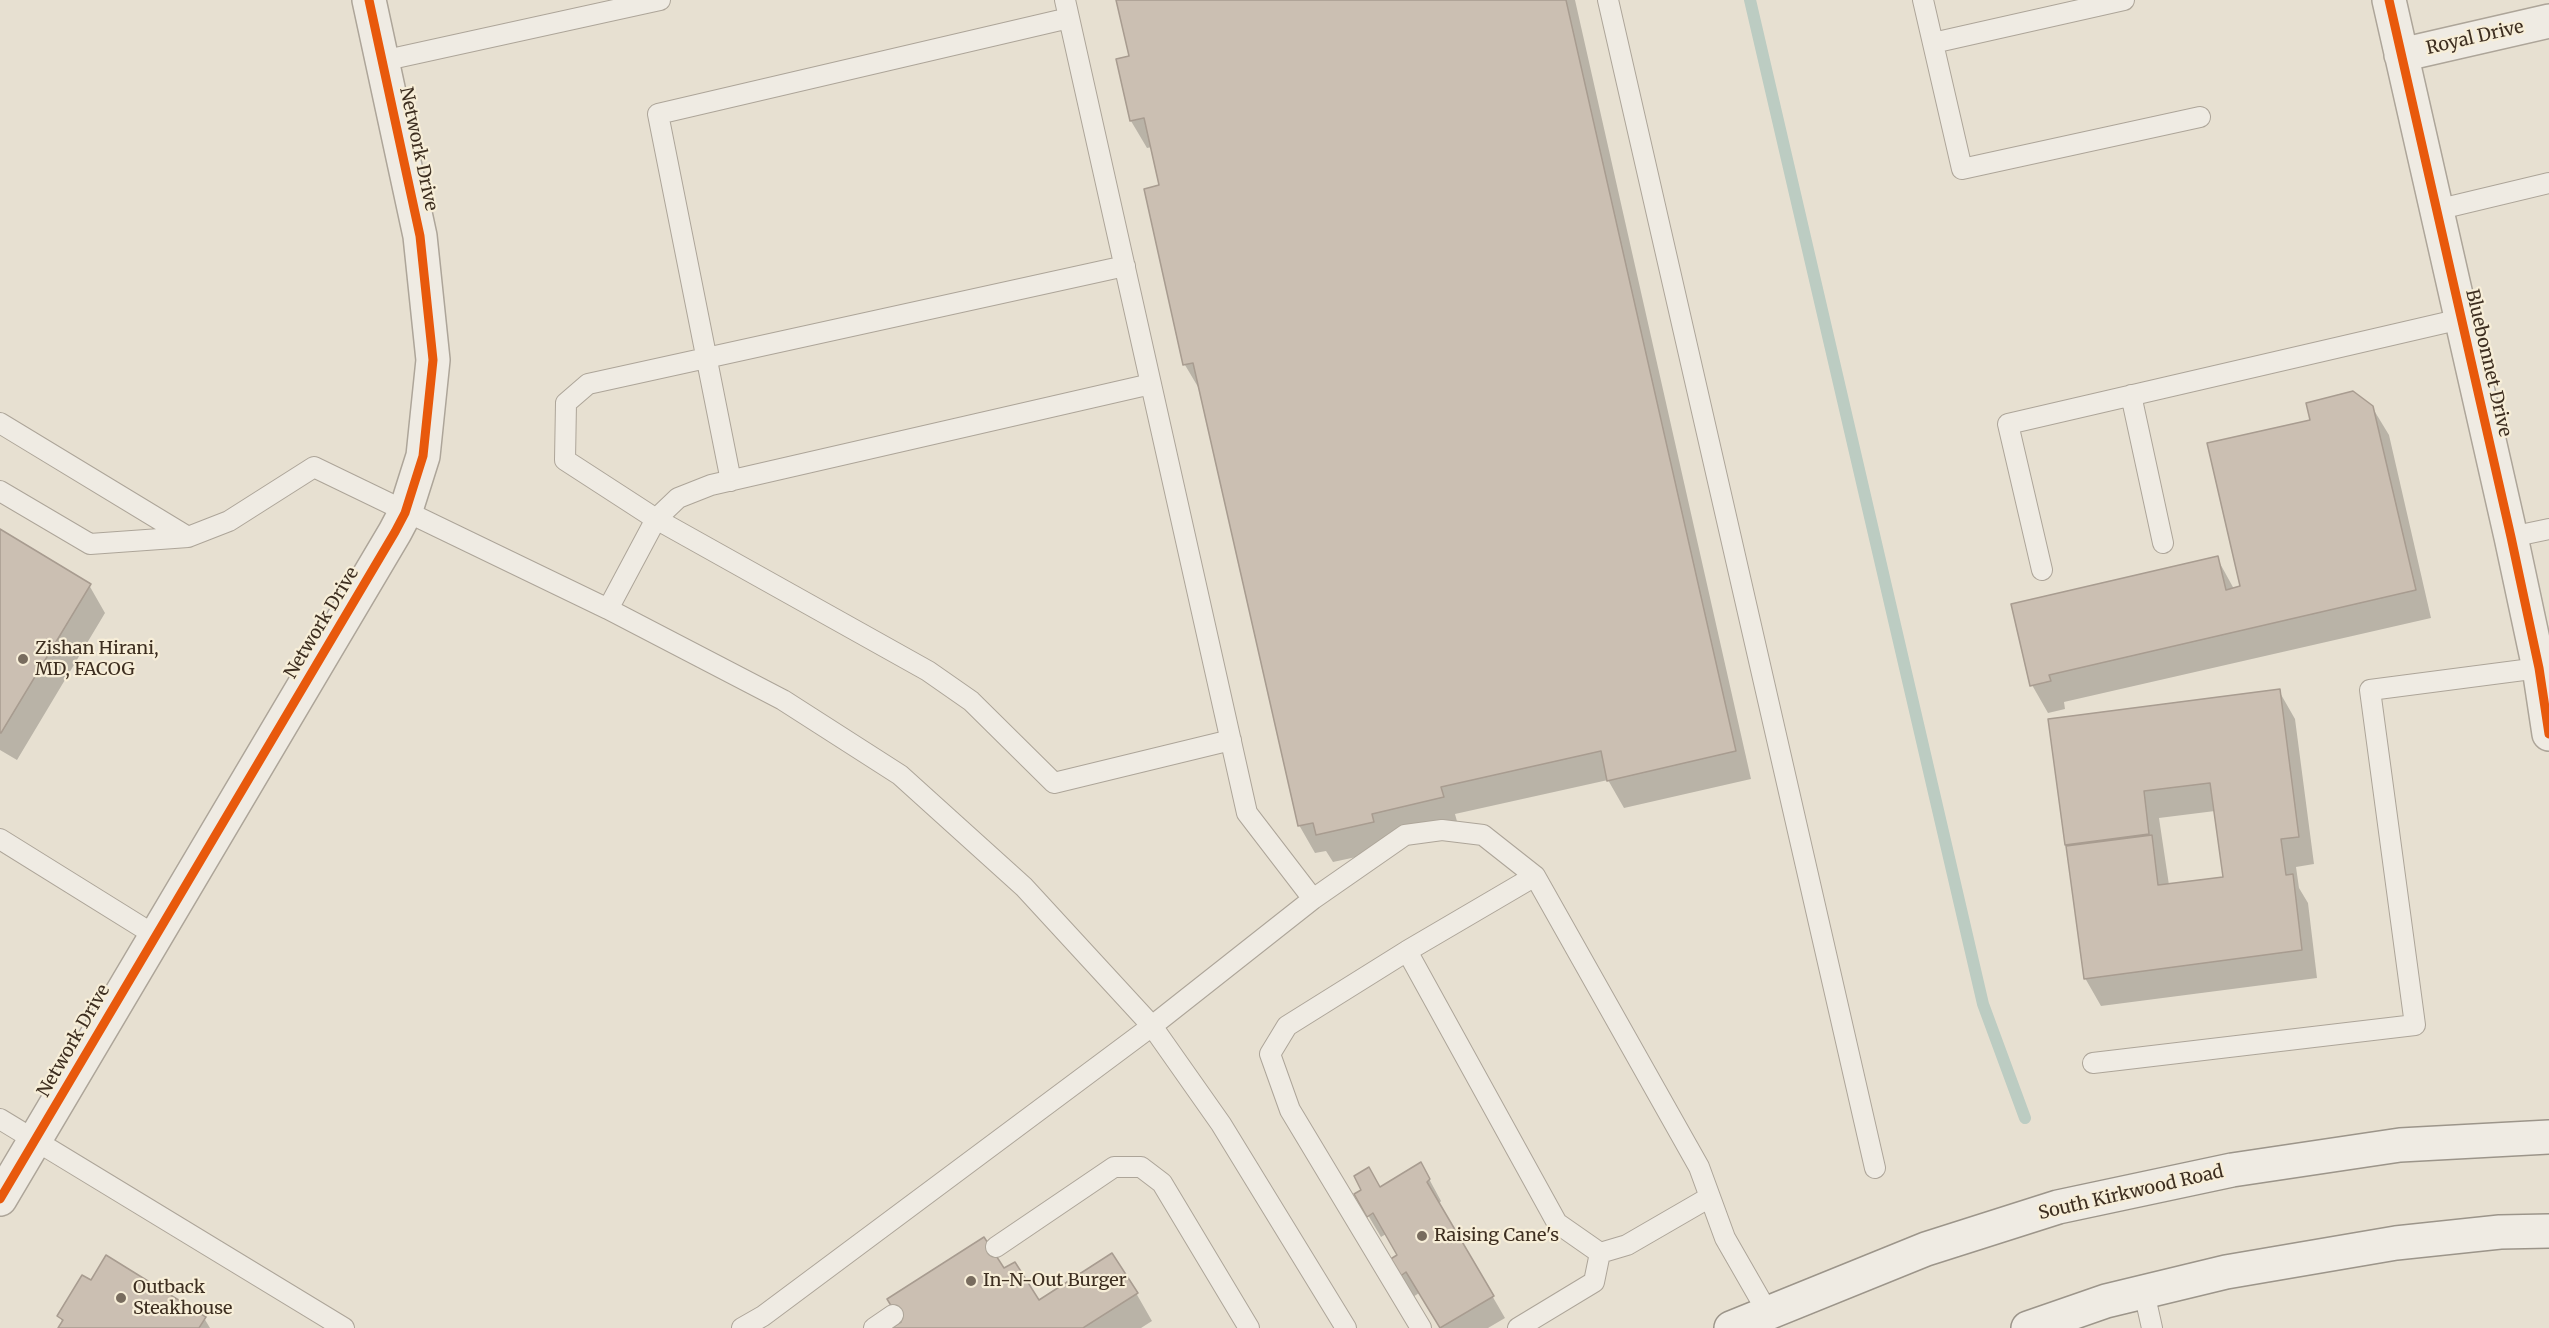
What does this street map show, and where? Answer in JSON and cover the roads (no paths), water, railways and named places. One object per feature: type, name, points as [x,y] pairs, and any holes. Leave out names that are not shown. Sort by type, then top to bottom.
[{"type":"street","name":"Network Drive","points":[[0,1199],[405,513],[423,456],[433,360],[420,236],[369,0]]},
{"type":"street","name":"Bluebonnet Drive","points":[[2389,0],[2511,537],[2539,668],[2548,726]]},
{"type":"street","name":"Royal Drive","points":[[2401,55],[2549,21]]},
{"type":"street","name":"South Kirkwood Road","points":[[1731,1328],[1926,1249],[2058,1207],[2232,1170],[2400,1145],[2549,1137]]},
{"type":"street","points":[[2028,1328],[2106,1300],[2226,1272],[2396,1243],[2500,1232],[2549,1232]]},
{"type":"lane","points":[[382,61],[660,0]]},
{"type":"lane","points":[[1608,0],[1875,1168]]},
{"type":"lane","points":[[1923,0],[1962,169],[2200,117]]},
{"type":"lane","points":[[1933,43],[2124,0]]},
{"type":"lane","points":[[731,481],[658,114],[1067,9],[1247,813],[1313,899]]},
{"type":"lane","points":[[2436,210],[2549,183]]},
{"type":"lane","points":[[1125,266],[588,384],[566,403],[565,460],[656,519],[928,671],[971,701],[1054,783],[1231,740]]},
{"type":"lane","points":[[2042,570],[2008,424],[2461,319]]},
{"type":"lane","points":[[608,609],[656,519],[678,498],[711,485],[1152,384]]},
{"type":"lane","points":[[2131,395],[2163,543]]},
{"type":"lane","points":[[0,423],[188,537]]},
{"type":"lane","points":[[0,491],[90,544],[188,537],[230,521],[314,467],[405,513],[608,609],[783,700],[900,776],[1024,886],[1152,1026],[1221,1124],[1346,1328]]},
{"type":"lane","points":[[2511,537],[2549,529]]},
{"type":"lane","points":[[2093,1063],[2415,1025],[2370,690],[2539,668]]},
{"type":"lane","points":[[745,1327],[763,1316],[1152,1026],[1313,899],[1404,835],[1442,830],[1483,835],[1535,876],[1699,1167],[1725,1238],[1768,1313]]},
{"type":"lane","points":[[0,839],[156,936]]},
{"type":"lane","points":[[1421,1328],[1290,1110],[1270,1054],[1287,1026],[1407,951],[1535,876]]},
{"type":"lane","points":[[1407,951],[1557,1223],[1600,1253]]},
{"type":"lane","points":[[0,1119],[321,1322],[344,1328]]},
{"type":"lane","points":[[996,1247],[1114,1167],[1141,1167],[1162,1183],[1249,1328]]},
{"type":"lane","points":[[1600,1253],[1627,1245],[1710,1197]]},
{"type":"lane","points":[[1518,1328],[1594,1282],[1600,1253]]},
{"type":"lane","points":[[2144,1292],[2152,1328]]},
{"type":"lane","points":[[874,1328],[893,1315]]},
{"type":"waterway","points":[[1750,0],[1983,1004],[2025,1118]]},
{"type":"place","name":"Zishan Hirani, MD, FACOG","points":[[23,659]]},
{"type":"place","name":"Raising Cane's","points":[[1422,1236]]},
{"type":"place","name":"In-N-Out Burger","points":[[971,1281]]},
{"type":"place","name":"Outback Steakhouse","points":[[121,1298]]}]
